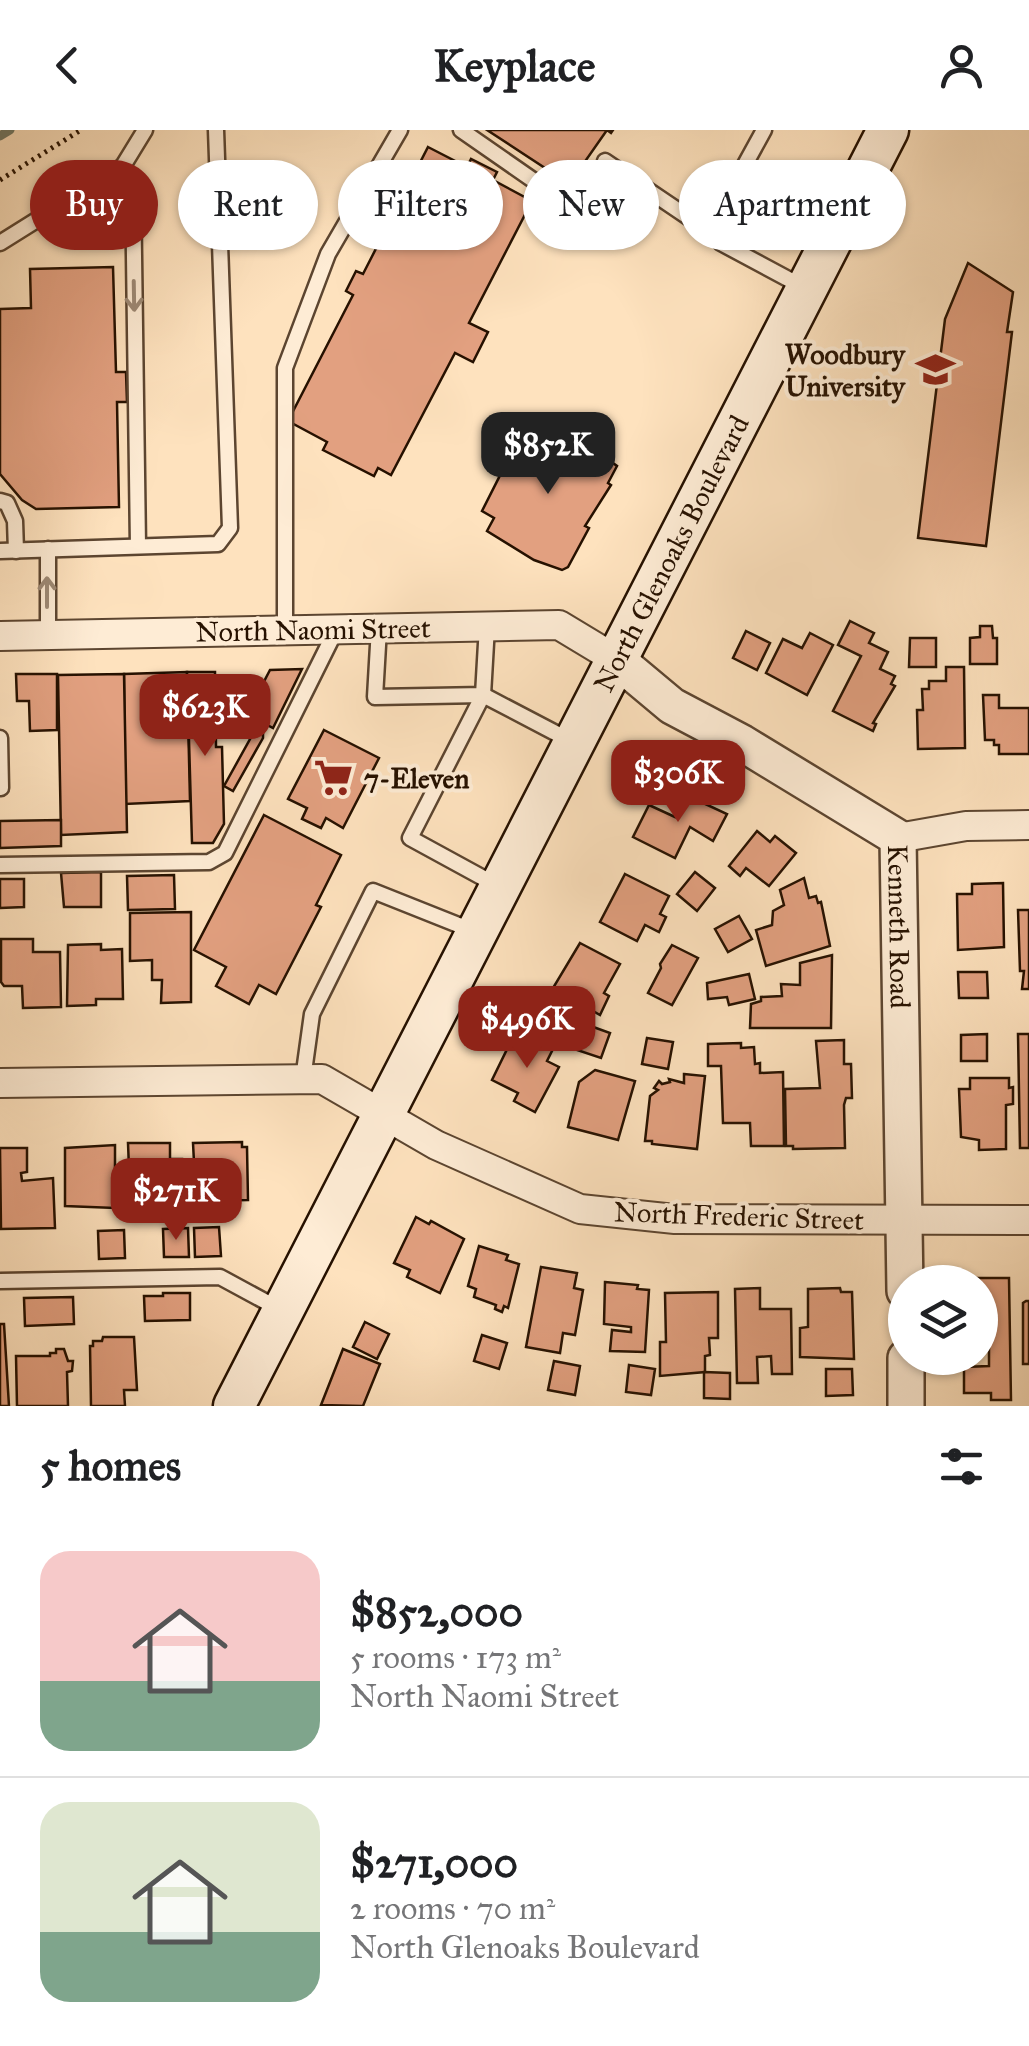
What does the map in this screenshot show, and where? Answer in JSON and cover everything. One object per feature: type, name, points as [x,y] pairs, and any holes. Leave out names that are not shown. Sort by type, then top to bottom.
[{"type":"main road","name":"North Glenoaks Boulevard","points":[[234,1406],[888,130]]},
{"type":"street","name":"North Naomi Street","points":[[0,636],[559,625],[617,660]]},
{"type":"street","name":"Kenneth Road","points":[[617,660],[672,706],[742,743],[898,838],[905,1265]]},
{"type":"street","points":[[898,838],[966,826],[1029,826]]},
{"type":"street","name":"North Frederic Street","points":[[0,1083],[322,1079],[436,1145],[580,1209],[675,1219],[1029,1220]]},
{"type":"street","points":[[906,1375],[906,1406]]},
{"type":"lane","points":[[127,160],[145,130]]},
{"type":"lane","points":[[0,551],[218,544],[230,528],[216,130]]},
{"type":"lane","points":[[286,630],[285,368],[328,254],[400,130]]},
{"type":"lane","points":[[462,130],[523,173]]},
{"type":"lane","points":[[748,160],[764,130]]},
{"type":"lane","points":[[0,242],[30,223]]},
{"type":"lane","points":[[134,250],[138,546]]},
{"type":"lane","points":[[734,250],[806,288]]},
{"type":"lane","points":[[0,501],[7,502],[15,521],[16,550]]},
{"type":"lane","points":[[48,550],[48,635]]},
{"type":"lane","points":[[487,626],[483,695],[410,838],[500,887]]},
{"type":"lane","points":[[378,628],[375,696],[483,695],[574,742]]},
{"type":"lane","points":[[0,865],[209,862],[225,853],[336,630]]},
{"type":"lane","points":[[0,738],[1,788]]},
{"type":"lane","points":[[303,1079],[312,1014],[372,891],[477,932]]},
{"type":"lane","points":[[0,1281],[220,1277],[282,1312]]},
{"type":"path","points":[[0,180],[81,130]]},
{"type":"building","points":[[487,130],[607,130],[586,160],[533,160]]},
{"type":"building","points":[[428,147],[453,160],[421,160]]},
{"type":"building","points":[[503,185],[523,196],[523,218],[469,323],[488,332],[473,362],[455,353],[391,475],[378,468],[374,476],[323,450],[327,442],[288,421],[353,295],[346,291],[356,271],[363,274],[375,250],[503,250]]},
{"type":"building","points":[[968,263],[1013,292],[1007,332],[1012,332],[986,546],[918,538],[945,319]]},
{"type":"building","points":[[113,267],[116,372],[126,372],[127,402],[117,402],[119,507],[36,509],[22,500],[0,474],[0,309],[31,308],[30,269]]},
{"type":"building","points":[[526,424],[566,445],[569,441],[593,449],[617,466],[608,483],[611,485],[585,526],[589,528],[568,567],[562,570],[534,560],[487,531],[494,518],[482,511]]},
{"type":"building","points":[[850,621],[874,633],[869,643],[888,652],[880,669],[895,676],[891,684],[895,686],[873,723],[873,731],[833,711],[861,656],[838,645]]},
{"type":"building","points":[[980,626],[992,626],[993,638],[997,638],[997,664],[970,664],[970,638],[980,637]]},
{"type":"building","points":[[746,631],[770,643],[757,670],[733,658]]},
{"type":"building","points":[[810,633],[833,645],[807,695],[766,673],[783,639],[802,648]]},
{"type":"building","points":[[910,638],[936,638],[936,667],[909,667]]},
{"type":"building","points":[[946,667],[964,667],[965,748],[918,749],[917,710],[923,710],[922,689],[929,689],[929,681],[946,681]]},
{"type":"building","points":[[302,669],[273,728],[247,714],[270,670]]},
{"type":"building","points":[[187,672],[190,801],[125,804],[124,674]]},
{"type":"building","points":[[187,672],[215,672],[216,747],[222,747],[224,824],[213,843],[192,843]]},
{"type":"building","points":[[16,674],[57,674],[57,730],[30,731],[29,701],[17,701]]},
{"type":"building","points":[[124,674],[127,832],[61,835],[58,675]]},
{"type":"building","points":[[983,695],[999,695],[999,708],[1029,708],[1029,754],[999,754],[999,745],[994,745],[994,740],[985,740]]},
{"type":"building","name":"7-Eleven","points":[[324,730],[379,758],[343,828],[326,818],[321,828],[302,819],[307,808],[288,799]]},
{"type":"building","points":[[254,732],[263,734],[263,738],[233,791],[224,786]]},
{"type":"building","points":[[686,795],[727,814],[713,841],[690,827],[675,858],[633,837],[649,805],[675,817]]},
{"type":"building","points":[[264,815],[341,855],[316,905],[321,907],[276,994],[259,985],[249,1004],[216,986],[226,967],[194,950]]},
{"type":"building","points":[[61,820],[61,846],[0,848],[0,821]]},
{"type":"building","points":[[757,831],[770,842],[775,836],[796,853],[769,886],[746,868],[740,876],[729,866]]},
{"type":"building","points":[[101,872],[101,907],[64,907],[61,873]]},
{"type":"building","points":[[695,872],[715,888],[697,911],[677,894]]},
{"type":"building","points":[[625,874],[669,896],[660,914],[666,917],[659,932],[645,925],[637,941],[600,922]]},
{"type":"building","points":[[174,875],[175,909],[128,910],[127,876]]},
{"type":"building","points":[[804,878],[809,898],[816,896],[821,902],[830,946],[766,966],[756,930],[772,925],[773,911],[784,905],[780,890]]},
{"type":"building","points":[[0,879],[24,879],[24,907],[0,908]]},
{"type":"building","points":[[1003,883],[1004,947],[958,950],[957,894],[972,894],[972,884]]},
{"type":"building","points":[[1018,910],[1029,910],[1029,989],[1022,989]]},
{"type":"building","points":[[191,912],[191,1002],[161,1003],[162,980],[152,980],[152,960],[130,961],[130,913]]},
{"type":"building","points":[[739,916],[752,939],[728,952],[715,929]]},
{"type":"building","points":[[1,939],[33,939],[33,952],[60,952],[61,1007],[23,1008],[22,986],[4,986],[1,982]]},
{"type":"building","points":[[580,943],[620,964],[604,993],[609,996],[600,1015],[553,988]]},
{"type":"building","points":[[101,944],[101,950],[122,949],[123,999],[96,999],[96,1005],[67,1006],[68,945]]},
{"type":"building","points":[[672,945],[698,958],[672,1005],[648,993]]},
{"type":"building","points":[[832,955],[831,1028],[750,1028],[751,1004],[761,1001],[761,997],[782,996],[781,984],[800,985],[800,963]]},
{"type":"building","points":[[958,972],[987,972],[988,998],[959,998]]},
{"type":"building","points":[[749,974],[755,999],[729,1005],[727,997],[708,999],[707,983]]},
{"type":"building","points":[[560,1005],[584,1014],[574,1041],[550,1032]]},
{"type":"building","points":[[585,1024],[610,1033],[601,1058],[577,1050]]},
{"type":"building","points":[[987,1034],[987,1061],[961,1061],[961,1035]]},
{"type":"building","points":[[1018,1034],[1029,1034],[1029,1148],[1020,1148]]},
{"type":"building","points":[[514,1035],[530,1043],[533,1037],[554,1047],[547,1061],[559,1067],[535,1112],[514,1101],[518,1093],[492,1080]]},
{"type":"building","points":[[647,1038],[673,1042],[668,1069],[642,1064]]},
{"type":"building","points":[[844,1040],[844,1064],[851,1064],[852,1098],[846,1098],[844,1105],[845,1148],[786,1146],[785,1089],[820,1088],[816,1041]]},
{"type":"building","points":[[741,1043],[741,1048],[754,1047],[760,1073],[783,1072],[784,1146],[751,1146],[750,1123],[723,1123],[721,1066],[708,1066],[708,1044]]},
{"type":"building","points":[[595,1070],[635,1081],[618,1140],[568,1127],[579,1082]]},
{"type":"building","points":[[684,1074],[705,1076],[697,1149],[645,1141],[650,1096],[658,1090],[654,1088],[659,1081],[662,1084],[670,1082],[669,1079],[684,1083]]},
{"type":"building","points":[[970,1078],[1009,1078],[1013,1104],[1006,1105],[1006,1149],[979,1150],[979,1140],[961,1137],[959,1089],[970,1089]]},
{"type":"building","points":[[242,1142],[242,1147],[247,1147],[248,1200],[196,1201],[193,1143]]},
{"type":"building","points":[[128,1143],[170,1143],[170,1159],[182,1159],[181,1194],[173,1197],[172,1216],[131,1220]]},
{"type":"building","points":[[115,1145],[115,1208],[65,1206],[65,1148]]},
{"type":"building","points":[[0,1148],[27,1148],[27,1172],[21,1173],[22,1181],[53,1178],[55,1228],[1,1229]]},
{"type":"building","points":[[416,1217],[464,1239],[440,1293],[407,1277],[410,1270],[394,1263]]},
{"type":"building","points":[[219,1227],[221,1256],[195,1257],[194,1228]]},
{"type":"building","points":[[188,1228],[189,1257],[164,1257],[163,1229]]},
{"type":"building","points":[[124,1230],[125,1258],[99,1259],[98,1231]]},
{"type":"building","points":[[479,1246],[508,1255],[506,1260],[519,1264],[508,1308],[504,1306],[502,1312],[495,1309],[496,1305],[474,1297],[476,1289],[468,1286]]},
{"type":"building","points":[[541,1267],[577,1273],[574,1288],[583,1290],[575,1335],[563,1333],[560,1353],[526,1347]]},
{"type":"building","points":[[998,1278],[1009,1278],[1011,1400],[991,1400],[991,1393],[964,1393],[964,1375],[998,1375]]},
{"type":"building","points":[[605,1282],[649,1290],[645,1352],[610,1351],[612,1330],[631,1332],[631,1327],[604,1324]]},
{"type":"building","points":[[760,1288],[760,1309],[791,1309],[792,1374],[772,1374],[771,1356],[757,1357],[758,1383],[737,1383],[735,1289]]},
{"type":"building","points":[[840,1288],[841,1292],[852,1292],[854,1359],[800,1357],[800,1328],[808,1327],[808,1289]]},
{"type":"building","points":[[718,1292],[718,1338],[709,1338],[705,1372],[660,1376],[660,1342],[666,1342],[665,1293]]},
{"type":"building","points":[[190,1293],[190,1320],[145,1321],[144,1296]]},
{"type":"building","points":[[73,1297],[74,1324],[25,1326],[24,1298]]},
{"type":"building","points":[[1026,1301],[1029,1364],[1023,1364],[1023,1303]]},
{"type":"building","points":[[365,1322],[389,1334],[377,1359],[353,1347]]},
{"type":"building","points":[[0,1324],[4,1324],[9,1406],[0,1406]]},
{"type":"building","points":[[482,1335],[507,1343],[499,1369],[474,1361]]},
{"type":"building","points":[[103,1337],[134,1337],[137,1390],[124,1390],[125,1406],[91,1406],[90,1346]]},
{"type":"building","points":[[56,1349],[64,1349],[68,1361],[73,1361],[72,1371],[67,1372],[68,1406],[17,1406],[16,1356],[50,1356]]},
{"type":"building","points":[[343,1349],[380,1364],[363,1406],[321,1405]]},
{"type":"building","points":[[554,1361],[580,1366],[575,1395],[548,1390]]},
{"type":"building","points":[[629,1365],[655,1369],[651,1395],[626,1392]]},
{"type":"building","points":[[826,1369],[852,1369],[853,1395],[826,1396]]},
{"type":"building","points":[[704,1372],[730,1373],[730,1399],[704,1398]]},
{"type":"waterway","points":[[0,136],[10,130]]},
{"type":"place","name":"Woodbury University","points":[[935,370]]},
{"type":"place","name":"7-Eleven","points":[[334,778]]}]
